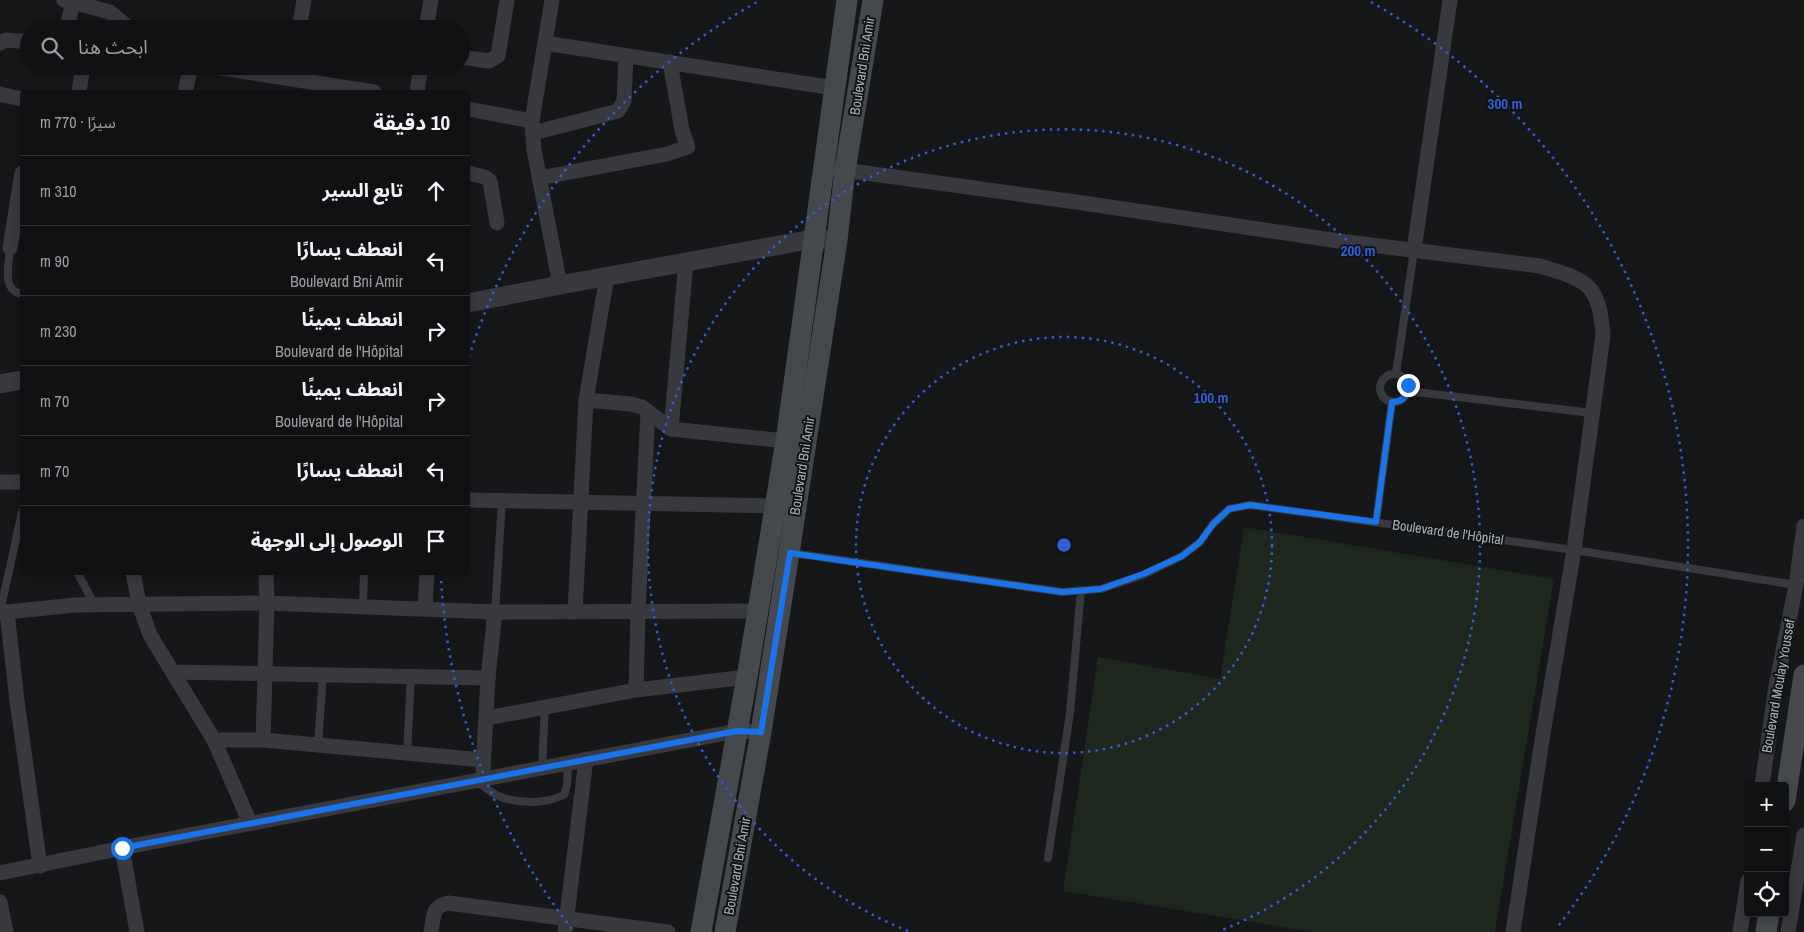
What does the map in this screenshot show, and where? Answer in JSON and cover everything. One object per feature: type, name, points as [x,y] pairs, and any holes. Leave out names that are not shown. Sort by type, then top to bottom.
[{"type":"main road","name":"Boulevard Bni Amir","points":[[701,932],[747,677],[786,441],[847,0]]},
{"type":"main road","name":"Boulevard Bni Amir","points":[[725,932],[761,732],[790,553],[845,170],[873,0]]},
{"type":"main road","name":"Boulevard Moulay Youssef","points":[[1788,782],[1804,675]]},
{"type":"main road","points":[[1766,932],[1768,917]]},
{"type":"street","points":[[301,20],[304,0]]},
{"type":"street","points":[[428,20],[431,0]]},
{"type":"street","points":[[470,58],[489,61],[498,56],[507,0]]},
{"type":"street","points":[[552,0],[532,127],[534,150],[560,284]]},
{"type":"street","points":[[1414,250],[1450,0]]},
{"type":"street","points":[[67,20],[68,1],[110,12],[119,20]]},
{"type":"street","points":[[0,43],[6,40],[20,41]]},
{"type":"street","points":[[545,43],[834,88]]},
{"type":"street","points":[[470,110],[532,127],[618,110],[624,101],[626,56]]},
{"type":"street","points":[[539,178],[667,154],[688,147],[682,130],[670,62]]},
{"type":"street","points":[[79,90],[82,75]]},
{"type":"street","points":[[185,90],[189,75]]},
{"type":"street","points":[[301,75],[365,90]]},
{"type":"street","points":[[417,90],[420,75]]},
{"type":"street","points":[[0,94],[20,99]]},
{"type":"street","points":[[823,167],[1339,241],[1540,266],[1572,275],[1586,284],[1595,296],[1601,312],[1603,336],[1574,550],[1542,740],[1513,932]]},
{"type":"street","points":[[470,173],[485,177],[490,181],[497,223]]},
{"type":"street","points":[[11,249],[20,187]]},
{"type":"street","points":[[470,303],[560,284],[813,239],[836,240]]},
{"type":"street","points":[[672,429],[686,262]]},
{"type":"street","points":[[575,612],[586,400],[608,276]]},
{"type":"street","points":[[0,384],[20,380]]},
{"type":"street","points":[[586,400],[631,404],[642,407],[672,429],[786,441]]},
{"type":"street","points":[[636,690],[648,412]]},
{"type":"street","points":[[0,482],[20,482]]},
{"type":"street","points":[[470,500],[775,506]]},
{"type":"street","name":"Boulevard Moulay Youssef","points":[[1763,782],[1776,692],[1800,586],[1804,526]]},
{"type":"street","points":[[134,575],[139,604],[150,635],[214,740],[250,823]]},
{"type":"street","points":[[263,740],[266,575]]},
{"type":"street","points":[[425,608],[427,575]]},
{"type":"street","points":[[40,866],[2,612],[94,604],[267,603],[495,612],[758,611]]},
{"type":"street","points":[[479,780],[487,718],[488,678],[495,612]]},
{"type":"street","points":[[172,672],[488,678]]},
{"type":"street","points":[[487,718],[636,690],[747,677]]},
{"type":"street","points":[[0,873],[250,823],[737,731],[761,732]]},
{"type":"street","points":[[214,740],[263,740],[483,760]]},
{"type":"street","points":[[566,926],[586,759]]},
{"type":"street","points":[[1788,932],[1804,834]]},
{"type":"street","points":[[122,848],[137,932]]},
{"type":"street","points":[[0,902],[6,932]]},
{"type":"street","points":[[432,932],[435,910],[440,905],[448,903],[566,926],[668,932]]},
{"type":"street","points":[[1740,932],[1744,906]]},
{"type":"lane","points":[[11,249],[8,278],[10,287],[16,293],[20,294]]},
{"type":"lane","points":[[1396,374],[1414,250]]},
{"type":"lane","points":[[1396,374],[1406,380],[1408,391],[1403,400],[1392,402],[1383,397],[1380,386],[1386,377],[1396,374]]},
{"type":"lane","points":[[1408,391],[1592,413]]},
{"type":"lane","points":[[1376,522],[1392,402]]},
{"type":"lane","points":[[495,612],[502,500]]},
{"type":"lane","name":"Boulevard de l'Hôpital","points":[[790,553],[1062,592],[1101,589],[1143,574],[1182,556],[1200,542],[1213,524],[1229,509],[1250,505],[1574,550],[1800,586]]},
{"type":"lane","points":[[2,612],[20,522]]},
{"type":"lane","points":[[78,575],[94,604]]},
{"type":"lane","points":[[363,606],[364,575]]},
{"type":"lane","points":[[1048,858],[1070,713],[1081,590]]},
{"type":"lane","points":[[318,746],[323,674]]},
{"type":"lane","points":[[407,754],[411,676]]},
{"type":"lane","points":[[542,768],[545,706]]},
{"type":"lane","points":[[479,780],[500,797],[528,802],[554,800],[564,795],[567,785],[568,763]]},
{"type":"shaded area","points":[[1244,527],[1554,579],[1495,932],[1313,932],[1063,891],[1098,657],[1220,679]]},
{"type":"route","points":[[122,848],[737,731],[761,732],[790,553],[1017,584],[1062,592],[1101,589],[1143,574],[1182,556],[1200,542],[1213,524],[1229,509],[1250,505],[1376,522],[1392,402],[1403,400],[1408,391],[1408,385]]}]
